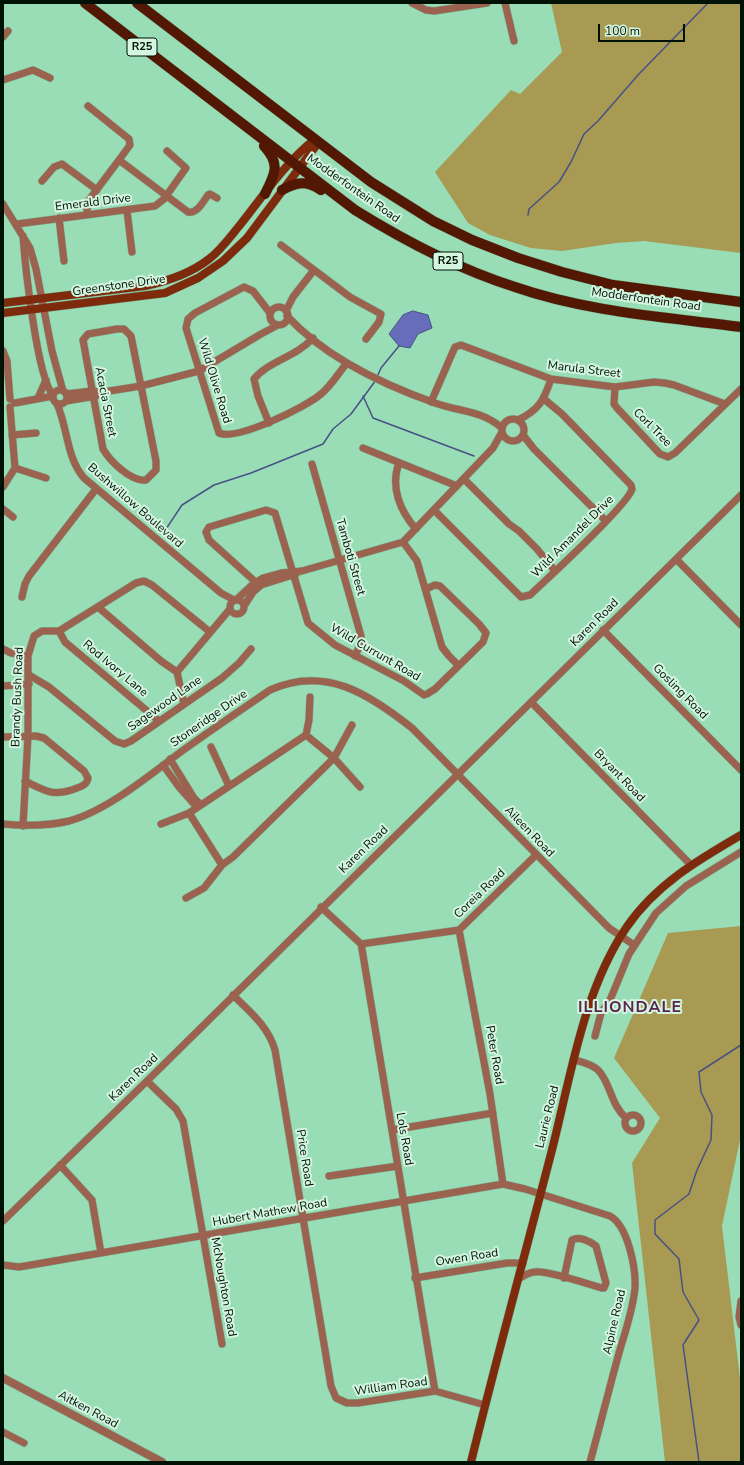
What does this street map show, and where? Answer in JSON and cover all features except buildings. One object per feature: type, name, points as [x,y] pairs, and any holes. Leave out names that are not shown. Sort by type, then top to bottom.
[{"type":"main road","name":"Modderfontein Road","points":[[85,3],[199,92],[355,210],[392,233],[430,252],[516,288],[562,300],[613,310],[741,327]]},
{"type":"main road","name":"Modderfontein Road","points":[[137,3],[371,182],[433,221],[472,240],[518,258],[562,272],[613,284],[741,302]]},
{"type":"main road","points":[[199,92],[260,143],[273,157],[275,173],[265,194]]},
{"type":"main road","name":"Greenstone Drive","points":[[3,303],[145,286],[166,282],[180,276],[208,260],[224,245],[265,194],[316,141]]},
{"type":"main road","name":"Greenstone Drive","points":[[3,313],[165,293],[182,286],[212,269],[236,249],[259,223],[282,190],[295,164]]},
{"type":"main road","points":[[282,190],[297,183],[308,183],[355,210]]},
{"type":"main road","name":"Laurie Road","points":[[471,1462],[539,1195],[575,1060],[600,977],[620,937],[633,918],[653,896],[691,865],[741,835]]},
{"type":"street","points":[[412,3],[426,10],[434,11],[487,3]]},
{"type":"street","points":[[506,3],[514,41]]},
{"type":"street","points":[[3,80],[33,70],[50,78]]},
{"type":"street","points":[[87,215],[88,204],[130,145],[130,141],[88,106]]},
{"type":"street","name":"Emerald Drive","points":[[17,224],[127,211],[155,206],[166,195],[186,168],[184,164],[167,151]]},
{"type":"street","points":[[119,160],[191,212],[197,209],[208,195],[210,194],[217,198]]},
{"type":"street","points":[[42,181],[54,167],[62,164],[97,190]]},
{"type":"street","name":"Bushwillow Boulevard","points":[[3,204],[23,234],[30,248],[36,269],[58,379],[65,397],[64,419],[72,461],[76,469],[96,489],[221,593],[233,606],[240,601],[244,606]]},
{"type":"street","points":[[127,211],[132,252]]},
{"type":"street","points":[[59,218],[64,261]]},
{"type":"street","name":"Bushwillow Boulevard","points":[[23,234],[31,309],[46,380],[64,419]]},
{"type":"street","points":[[282,245],[350,297],[381,314],[379,322],[366,339]]},
{"type":"street","points":[[65,397],[141,386],[199,371],[261,334],[281,324],[287,314],[293,297],[314,270]]},
{"type":"street","name":"Wild Olive Road","points":[[270,313],[261,300],[252,291],[244,287],[188,319],[186,328],[220,433],[229,436],[269,422],[320,395],[346,364]]},
{"type":"street","points":[[261,334],[271,321],[270,313],[293,297]]},
{"type":"street","name":"Wild Olive Road","points":[[261,300],[277,307],[287,314]]},
{"type":"street","points":[[287,314],[299,329]]},
{"type":"street","points":[[271,321],[299,329],[346,364],[431,402],[447,407],[474,412],[492,419],[518,420],[530,414],[544,399],[551,379]]},
{"type":"street","name":"Acacia Street","points":[[124,329],[131,336],[141,386],[156,466],[156,470],[146,480],[136,479],[106,454],[103,449],[83,340],[88,334],[124,329]]},
{"type":"street","points":[[269,422],[258,396],[254,378],[262,371],[304,348],[313,338]]},
{"type":"street","name":"Marula Street","points":[[431,402],[457,345],[551,379],[615,387],[654,382],[674,384],[725,404]]},
{"type":"street","points":[[3,351],[7,361],[15,468],[3,487]]},
{"type":"street","points":[[36,399],[46,380]]},
{"type":"street","name":"Corl Tree","points":[[615,387],[614,404],[616,408],[660,454],[668,457],[675,453],[741,389]]},
{"type":"street","points":[[55,399],[58,390],[65,397]]},
{"type":"street","points":[[9,403],[36,399],[55,399],[61,404],[65,397]]},
{"type":"street","name":"Wild Amandel Drive","points":[[435,511],[521,597],[530,595],[606,521],[628,498],[632,489],[631,484],[554,407],[544,399]]},
{"type":"street","points":[[493,448],[522,434],[530,414]]},
{"type":"street","points":[[492,419],[502,430],[508,440]]},
{"type":"street","points":[[177,672],[233,606],[258,583],[403,542],[435,511],[493,448],[508,420]]},
{"type":"street","points":[[518,420],[522,434],[534,449],[606,521]]},
{"type":"street","points":[[12,435],[36,433]]},
{"type":"street","points":[[363,448],[457,486]]},
{"type":"street","points":[[399,463],[395,482],[400,503],[403,512],[416,529]]},
{"type":"street","name":"Tamboti Street","points":[[312,464],[361,636],[360,645],[355,656]]},
{"type":"street","points":[[15,468],[46,478]]},
{"type":"street","points":[[464,479],[508,524],[519,531],[533,544],[554,571]]},
{"type":"street","points":[[22,597],[25,584],[29,576],[96,489]]},
{"type":"street","name":"Karen Road","points":[[3,1221],[741,495]]},
{"type":"street","points":[[3,509],[13,517]]},
{"type":"street","name":"Wild Currunt Road","points":[[258,583],[209,540],[206,532],[209,527],[266,510],[272,511],[277,516],[308,623],[335,645],[404,681],[424,695],[431,692],[458,665]]},
{"type":"street","points":[[403,542],[417,561],[442,647],[458,665],[483,642],[486,633],[479,624],[440,586],[435,585],[426,589]]},
{"type":"street","points":[[676,559],[741,625]]},
{"type":"street","name":"Brandy Bush Road","points":[[23,826],[28,736],[28,656],[31,642],[36,634],[45,631],[59,631],[140,581],[148,582],[210,632]]},
{"type":"street","points":[[233,606],[241,612],[258,583]]},
{"type":"street","points":[[98,607],[161,661],[177,672],[184,704]]},
{"type":"street","name":"Gosling Road","points":[[603,630],[741,770]]},
{"type":"street","name":"Rod Ivory Lane","points":[[59,631],[65,642],[159,721]]},
{"type":"street","points":[[3,649],[11,653],[28,656]]},
{"type":"street","name":"Sagewood Lane","points":[[29,674],[49,687],[119,744],[129,743],[222,678],[239,663],[251,649]]},
{"type":"street","name":"Stoneridge Drive","points":[[3,824],[23,826],[64,822],[90,813],[163,765],[270,690],[286,683],[300,680],[317,680],[349,688],[381,705],[412,728],[424,740]]},
{"type":"street","points":[[3,686],[29,684]]},
{"type":"street","points":[[161,824],[189,813],[306,735],[309,720],[310,697]]},
{"type":"street","name":"Bryant Road","points":[[531,702],[691,865]]},
{"type":"street","points":[[186,898],[204,888],[222,865],[233,857],[334,758],[352,725]]},
{"type":"street","points":[[306,735],[334,758],[360,787]]},
{"type":"street","points":[[3,737],[28,736],[44,738],[84,771],[88,778],[84,786],[61,794],[34,786],[25,785]]},
{"type":"street","name":"Aileen Road","points":[[424,740],[609,928],[620,937],[634,945]]},
{"type":"street","points":[[210,747],[229,786]]},
{"type":"street","points":[[170,760],[199,806]]},
{"type":"street","points":[[163,765],[179,787],[199,806]]},
{"type":"street","points":[[189,813],[222,865]]},
{"type":"street","points":[[595,1036],[601,1013],[610,1000],[634,945],[656,913],[678,892],[741,852]]},
{"type":"street","name":"Coreia Road","points":[[360,944],[459,930],[536,855]]},
{"type":"street","points":[[321,907],[360,944]]},
{"type":"street","name":"Peter Road","points":[[459,930],[493,1113],[503,1184]]},
{"type":"street","name":"Lols Road","points":[[360,944],[435,1391]]},
{"type":"street","name":"Price Road","points":[[234,995],[264,1026],[273,1042],[331,1386]]},
{"type":"street","points":[[575,1060],[588,1064],[598,1070],[616,1109],[626,1118]]},
{"type":"street","name":"McNoughton Road","points":[[147,1081],[176,1109],[183,1121],[222,1344]]},
{"type":"street","points":[[392,1130],[493,1113]]},
{"type":"street","points":[[60,1165],[92,1200],[101,1253]]},
{"type":"street","points":[[329,1176],[398,1166]]},
{"type":"street","name":"Hubert Mathew Road","points":[[3,1265],[19,1267],[503,1184],[525,1189],[539,1195]]},
{"type":"street","name":"Alpine Road","points":[[539,1195],[616,1219],[623,1228],[635,1278],[634,1296],[590,1462]]},
{"type":"street","points":[[518,1279],[534,1272],[605,1287],[606,1283],[596,1246],[581,1239],[572,1240],[564,1278]]},
{"type":"street","name":"Owen Road","points":[[415,1278],[507,1263],[523,1262]]},
{"type":"street","points":[[741,1302],[739,1317],[741,1325]]},
{"type":"street","name":"Aitken Road","points":[[3,1378],[162,1462]]},
{"type":"street","name":"William Road","points":[[331,1386],[336,1398],[348,1404],[435,1391],[485,1405]]},
{"type":"street","points":[[3,1432],[24,1443]]},
{"type":"shaded area","points":[[551,3],[741,3],[741,253],[644,241],[616,243],[562,251],[531,248],[490,235],[468,223],[435,172],[511,90],[520,94],[562,52]]},
{"type":"shaded area","points":[[741,926],[741,1135],[722,1226],[741,1387],[741,1462],[665,1462],[632,1163],[660,1118],[614,1058],[668,933]]},
{"type":"water","points":[[413,311],[428,315],[432,328],[418,334],[410,348],[399,346],[389,334],[403,315]]},
{"type":"waterway","points":[[528,215],[529,209],[559,182],[571,162],[584,134],[598,121],[638,75],[708,3]]},
{"type":"waterway","points":[[377,377],[381,368],[399,346]]},
{"type":"waterway","points":[[164,532],[182,505],[214,485],[251,473],[323,444],[333,429],[351,414],[376,380]]},
{"type":"waterway","points":[[363,396],[373,418],[474,456]]},
{"type":"waterway","points":[[699,1462],[683,1345],[699,1320],[683,1292],[679,1259],[655,1234],[655,1220],[689,1194],[697,1170],[711,1140],[712,1115],[701,1092],[699,1072],[741,1045]]},
{"type":"district","name":"ILLIONDALE","points":[[630,1008]]}]
